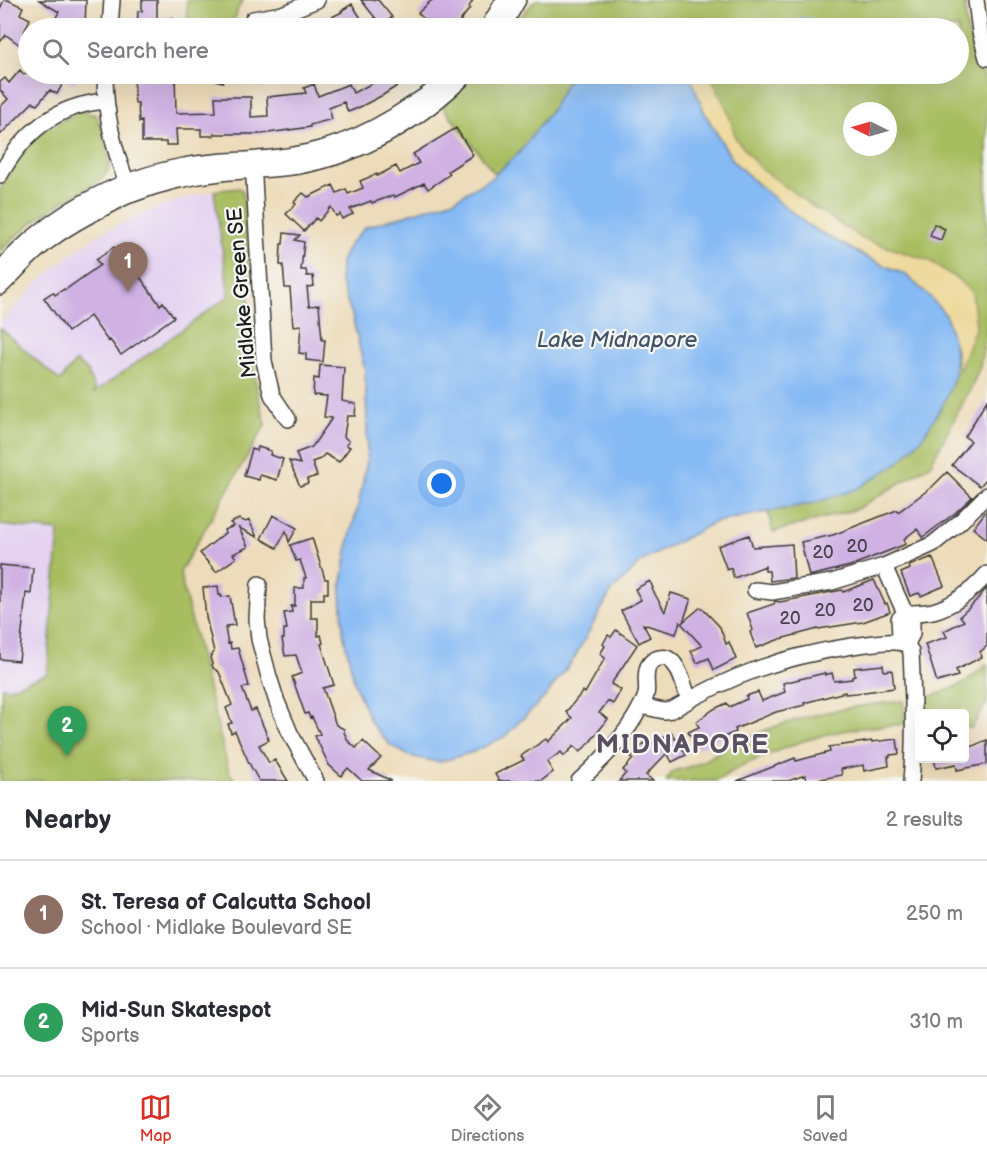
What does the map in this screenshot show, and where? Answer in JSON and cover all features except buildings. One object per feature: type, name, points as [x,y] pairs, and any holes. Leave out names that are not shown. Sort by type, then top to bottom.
[{"type":"street","points":[[111,18],[112,0]]},
{"type":"street","points":[[259,18],[282,14],[317,0]]},
{"type":"street","points":[[976,0],[980,32],[987,58]]},
{"type":"street","points":[[497,18],[512,1]]},
{"type":"street","points":[[506,18],[512,1]]},
{"type":"street","points":[[105,84],[113,139],[129,188]]},
{"type":"street","points":[[0,270],[24,245],[61,216],[93,197],[129,188],[159,185],[254,165],[299,166],[336,157],[390,133],[416,117],[444,84]]},
{"type":"street","points":[[437,94],[452,84]]},
{"type":"street","points":[[0,175],[11,156],[33,130],[54,116],[78,106],[106,101]]},
{"type":"street","name":"Midlake Green SE","points":[[254,165],[264,362],[272,395],[288,419]]},
{"type":"street","points":[[0,288],[33,254],[66,229],[129,188]]},
{"type":"street","points":[[755,590],[772,592],[832,582],[884,566],[933,544],[960,522],[987,495]]},
{"type":"street","points":[[884,566],[905,613]]},
{"type":"street","points":[[911,781],[914,706],[911,652],[900,635],[899,620],[905,613],[932,611],[953,603],[977,585],[987,574]]},
{"type":"street","points":[[259,584],[257,619],[259,639],[269,677],[290,733],[316,781]]},
{"type":"street","points":[[641,706],[664,711],[672,710],[734,678],[765,666],[817,652],[861,645],[898,642],[907,644]]},
{"type":"street","points":[[579,781],[606,756],[633,723],[645,700],[648,668],[652,661],[660,657],[669,659],[676,665],[689,700]]},
{"type":"shaded area","points":[[214,191],[229,296],[83,401],[0,328],[0,324],[32,288],[67,257],[101,233],[178,200]]},
{"type":"shaded area","points":[[0,525],[59,531],[47,674],[9,688],[0,687]]},
{"type":"green space","points":[[187,0],[243,0],[235,18],[187,18]]},
{"type":"green space","points":[[536,0],[965,0],[966,18],[519,18]]},
{"type":"green space","points":[[969,35],[987,84],[987,326],[980,366],[972,386],[930,465],[857,509],[773,532],[768,511],[814,503],[757,184],[695,84],[969,84]]},
{"type":"green space","points":[[463,84],[566,84],[552,109],[519,153],[495,174],[443,107]]},
{"type":"green space","points":[[81,111],[96,115],[98,119],[110,159],[107,172],[103,178],[39,218],[0,252],[0,190],[17,159],[39,133]]},
{"type":"green space","points":[[239,188],[243,191],[246,228],[253,364],[266,424],[180,575],[229,772],[236,781],[0,781],[2,687],[9,688],[47,674],[59,531],[0,525],[0,328],[60,381],[76,361],[89,372],[94,393],[229,296],[214,191]]},
{"type":"green space","points":[[987,664],[987,703],[971,728],[969,728],[969,709],[923,709],[922,699],[966,682]]},
{"type":"green space","points":[[904,701],[905,724],[860,728],[803,741],[743,765],[716,781],[666,781],[673,771],[697,764],[763,731],[786,723],[836,710]]},
{"type":"sand","points":[[635,15],[651,18],[604,18]]},
{"type":"sand","points":[[693,84],[715,84],[728,112],[736,139],[759,167],[809,204],[863,239],[930,261],[959,280],[972,293],[976,326],[959,370],[955,347],[906,275],[866,257],[809,226],[757,184],[733,161],[705,114]]},
{"type":"water","name":"Lake Midnapore","points":[[566,84],[693,84],[705,114],[733,161],[757,184],[809,226],[866,257],[906,275],[928,295],[946,315],[955,347],[955,375],[943,405],[922,438],[898,463],[857,489],[814,503],[715,522],[642,561],[611,592],[573,660],[543,699],[504,737],[473,752],[439,762],[409,756],[389,744],[371,723],[355,685],[343,632],[341,588],[367,461],[367,419],[365,371],[352,315],[340,281],[341,262],[349,245],[366,227],[454,200],[490,179],[519,153],[552,109]]},
{"type":"place","name":"St. Teresa of Calcutta School","points":[[128,292]]},
{"type":"place","name":"Mid-Sun Skatespot","points":[[67,756]]},
{"type":"district","name":"MIDNAPORE","points":[[683,745]]}]
